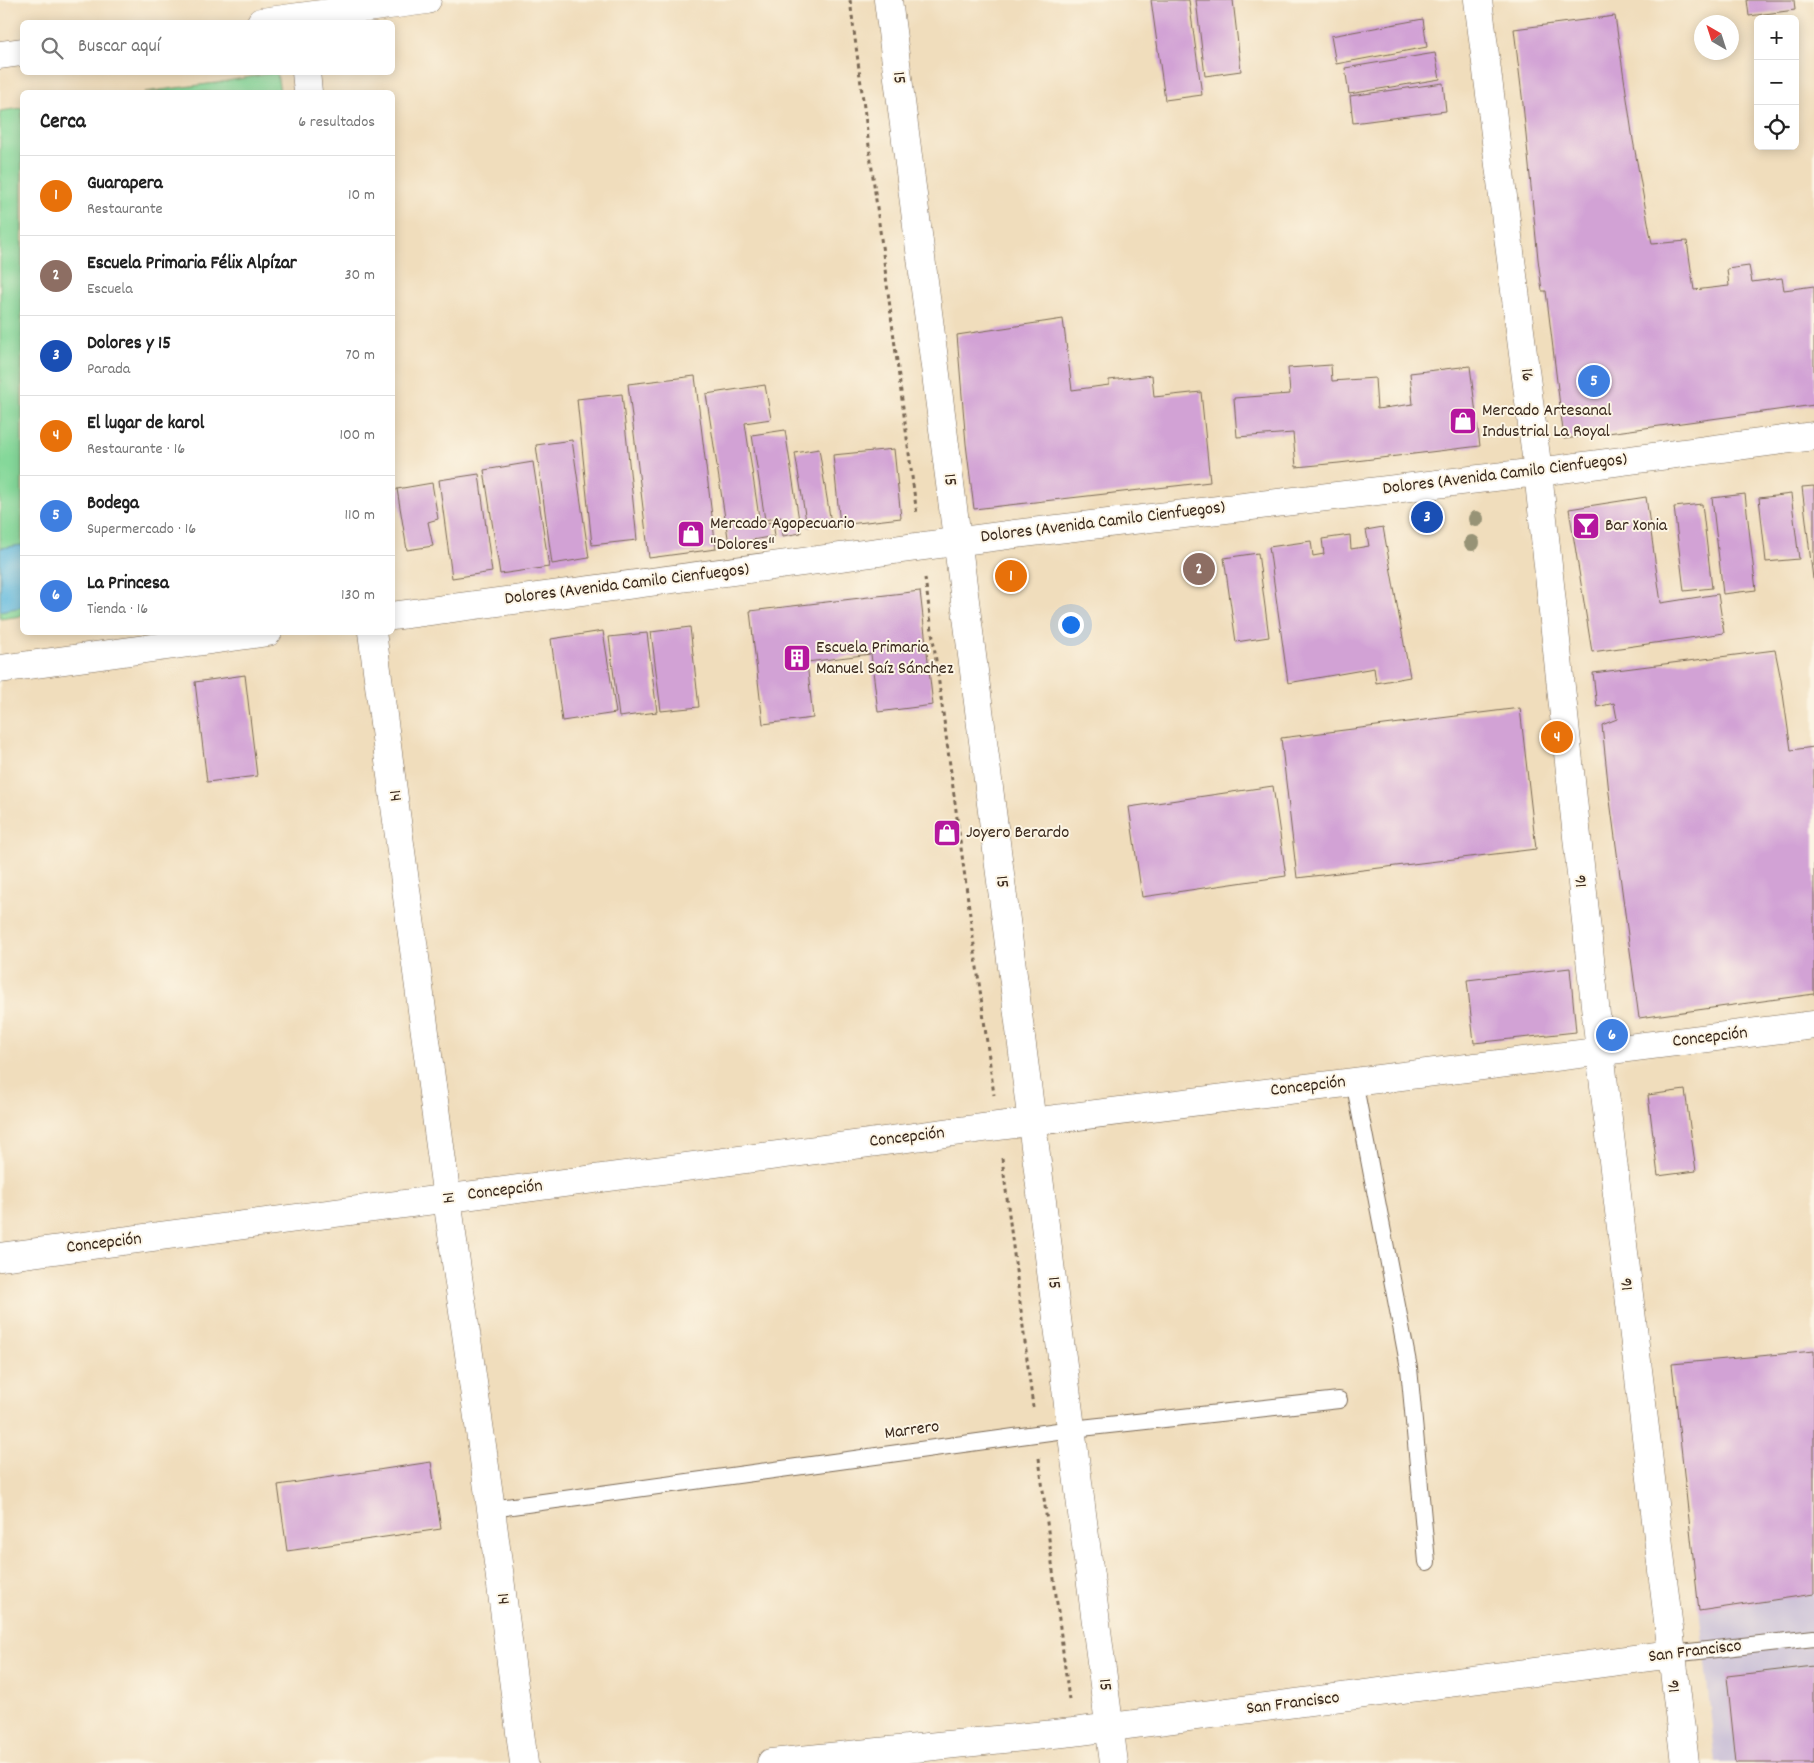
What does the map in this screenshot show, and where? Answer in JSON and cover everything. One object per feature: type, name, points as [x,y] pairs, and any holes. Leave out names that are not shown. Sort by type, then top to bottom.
[{"type":"street","points":[[269,20],[299,13],[427,0]]},
{"type":"street","name":"15","points":[[888,0],[1114,1763]]},
{"type":"street","name":"16","points":[[1478,0],[1538,472],[1600,1052],[1684,1763]]},
{"type":"street","points":[[0,55],[20,52]]},
{"type":"street","points":[[306,75],[308,90]]},
{"type":"street","name":"Dolores (Avenida Camilo Cienfuegos)","points":[[395,616],[1213,509],[1538,472],[1814,436]]},
{"type":"street","points":[[0,669],[246,635]]},
{"type":"street","name":"14","points":[[372,635],[524,1763]]},
{"type":"street","name":"Concepción","points":[[0,1257],[998,1126],[1814,1025]]},
{"type":"street","name":"San Francisco","points":[[772,1763],[1110,1728],[1672,1654]]},
{"type":"lane","points":[[1354,1081],[1409,1368],[1427,1562]]},
{"type":"lane","name":"Marrero","points":[[491,1509],[1072,1429],[1339,1400]]},
{"type":"lane","name":"San Francisco","points":[[1672,1654],[1814,1638]]},
{"type":"path","points":[[850,0],[998,1126],[1073,1732]]},
{"type":"shaded area","points":[[1814,1351],[1814,1763],[1716,1763],[1672,1364]]},
{"type":"green space","points":[[262,75],[277,75],[280,90],[161,90]]},
{"type":"green space","points":[[20,108],[20,616],[0,619],[0,111]]},
{"type":"water","points":[[20,545],[20,607],[0,611],[0,548]]},
{"type":"building","points":[[1151,0],[1189,0],[1202,95],[1165,100]]},
{"type":"building","points":[[1196,0],[1233,0],[1241,71],[1205,76]]},
{"type":"building","points":[[1747,0],[1794,0],[1795,10],[1749,16]]},
{"type":"building","points":[[1615,16],[1633,140],[1652,244],[1687,241],[1694,290],[1729,286],[1727,269],[1749,266],[1752,282],[1782,278],[1784,290],[1814,286],[1814,405],[1564,439],[1546,291],[1542,291],[1538,259],[1514,29]]},
{"type":"building","points":[[1423,19],[1427,47],[1336,64],[1331,36]]},
{"type":"building","points":[[1435,53],[1440,79],[1349,94],[1345,68]]},
{"type":"building","points":[[1443,83],[1446,111],[1353,123],[1350,96]]},
{"type":"building","points":[[1063,319],[1072,390],[1109,385],[1109,380],[1152,375],[1154,397],[1201,392],[1210,482],[974,509],[966,444],[957,335]]},
{"type":"building","points":[[1331,365],[1332,381],[1375,378],[1377,409],[1413,404],[1410,373],[1470,366],[1480,446],[1296,467],[1293,433],[1237,437],[1234,398],[1290,394],[1288,368]]},
{"type":"building","points":[[695,376],[716,549],[649,558],[628,384]]},
{"type":"building","points":[[765,385],[771,419],[745,423],[760,524],[773,522],[775,536],[729,544],[706,394]]},
{"type":"building","points":[[622,394],[637,540],[592,545],[577,399]]},
{"type":"building","points":[[785,430],[801,533],[783,536],[781,517],[765,520],[752,435]]},
{"type":"building","points":[[572,440],[589,558],[552,564],[536,445]]},
{"type":"building","points":[[819,449],[831,523],[807,527],[795,453]]},
{"type":"building","points":[[894,449],[901,518],[840,525],[833,455]]},
{"type":"building","points":[[533,462],[549,567],[500,574],[484,470]]},
{"type":"building","points":[[479,474],[492,572],[452,578],[439,480]]},
{"type":"building","points":[[432,483],[438,519],[428,522],[433,546],[407,550],[397,489]]},
{"type":"building","points":[[1814,486],[1814,579],[1813,579],[1802,487]]},
{"type":"building","points":[[1745,494],[1756,590],[1723,594],[1712,498]]},
{"type":"building","points":[[1791,494],[1799,559],[1766,562],[1759,498]]},
{"type":"building","points":[[1646,497],[1661,603],[1718,594],[1724,633],[1592,652],[1569,509]]},
{"type":"building","points":[[1702,504],[1712,588],[1684,591],[1674,507]]},
{"type":"building","points":[[1383,527],[1410,677],[1376,683],[1374,668],[1288,683],[1269,547],[1311,541],[1313,556],[1324,554],[1322,539],[1350,535],[1351,549],[1369,546],[1366,530]]},
{"type":"building","points":[[1258,553],[1269,637],[1236,642],[1224,558]]},
{"type":"building","name":"Escuela Primaria Manuel Saíz Sánchez","points":[[920,591],[933,705],[878,712],[871,654],[807,662],[813,718],[763,724],[750,611]]},
{"type":"building","points":[[690,627],[699,707],[661,711],[651,632]]},
{"type":"building","points":[[603,631],[616,713],[562,721],[551,639]]},
{"type":"building","points":[[647,633],[657,712],[619,717],[609,637]]},
{"type":"building","points":[[1775,650],[1791,750],[1814,747],[1814,994],[1639,1018],[1609,793],[1602,725],[1617,719],[1614,703],[1597,707],[1593,673]]},
{"type":"building","points":[[245,675],[257,776],[207,782],[195,682]]},
{"type":"building","points":[[1520,708],[1536,849],[1297,878],[1281,738]]},
{"type":"building","points":[[1273,786],[1286,876],[1142,897],[1129,807]]},
{"type":"building","points":[[1570,968],[1576,1032],[1474,1043],[1467,980]]},
{"type":"building","points":[[1685,1090],[1696,1171],[1658,1176],[1648,1095]]},
{"type":"building","points":[[1814,1351],[1814,1594],[1699,1611],[1672,1364]]},
{"type":"building","points":[[431,1462],[441,1529],[287,1551],[278,1485]]},
{"type":"building","points":[[1814,1666],[1814,1763],[1736,1763],[1727,1676]]},
{"type":"place","name":"Bodega","points":[[1594,381]]},
{"type":"place","name":"Mercado Artesanal Industrial La Royal","points":[[1463,421]]},
{"type":"place","name":"Dolores y 15","points":[[1427,517]]},
{"type":"place","name":"Bar Xonia","points":[[1586,526]]},
{"type":"place","name":"Mercado Agopecuario \"Dolores\"","points":[[691,534]]},
{"type":"place","name":"Escuela Primaria Félix Alpízar","points":[[1199,569]]},
{"type":"place","name":"Guarapera","points":[[1011,576]]},
{"type":"place","name":"Escuela Primaria Manuel Saíz Sánchez","points":[[797,658]]},
{"type":"place","name":"El lugar de karol","points":[[1557,737]]},
{"type":"place","name":"Joyero Berardo","points":[[947,833]]},
{"type":"place","name":"La Princesa","points":[[1612,1035]]}]
